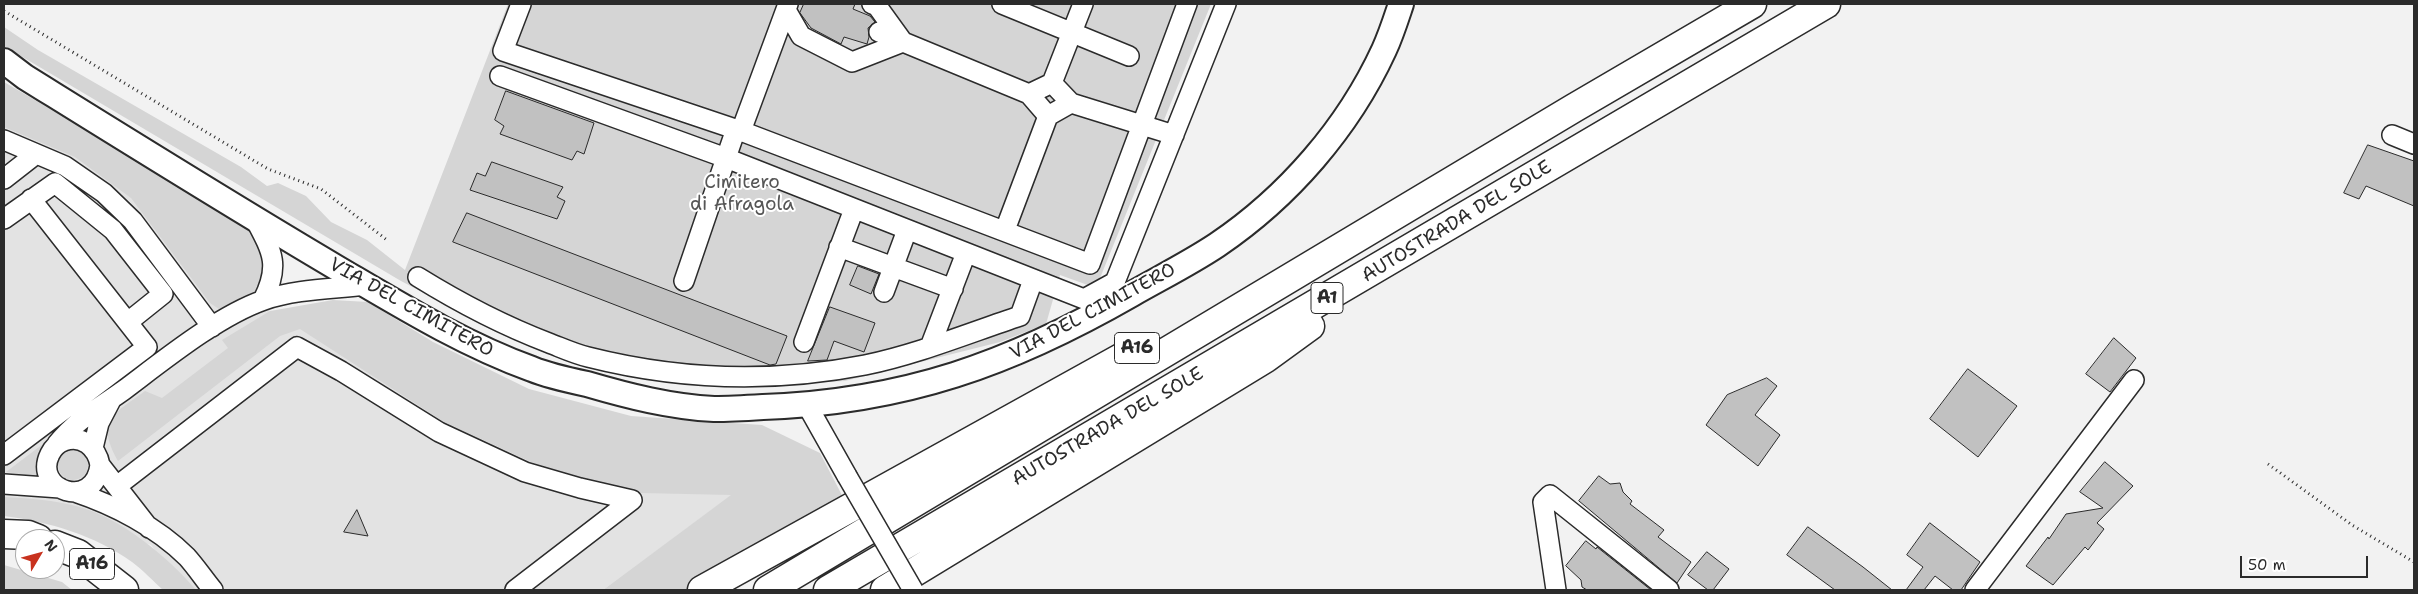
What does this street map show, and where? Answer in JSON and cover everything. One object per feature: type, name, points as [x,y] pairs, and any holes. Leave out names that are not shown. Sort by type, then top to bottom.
[{"type":"highway","name":"AUTOSTRADA DEL SOLE","points":[[768,590],[1574,108],[1752,4]]},
{"type":"highway","name":"AUTOSTRADA DEL SOLE","points":[[828,590],[1826,4]]},
{"type":"highway","name":"A16","points":[[702,590],[765,553],[1574,108]]},
{"type":"highway","points":[[885,590],[1266,358],[1453,224]]},
{"type":"highway","name":"A16","points":[[65,549],[78,554],[109,576],[124,590]]},
{"type":"highway","name":"A16","points":[[65,570],[102,590]]},
{"type":"main road","name":"VIA DEL CIMITERO","points":[[25,77],[256,221],[474,345],[535,370],[655,401],[713,409],[808,405],[892,393],[946,379],[995,362],[1047,340],[1102,311],[1217,245],[1264,207],[1302,172],[1335,133],[1362,92],[1386,47],[1401,4]]},
{"type":"main road","points":[[4,61],[25,77]]},
{"type":"main road","points":[[4,66],[25,77]]},
{"type":"street","points":[[521,4],[504,51],[738,130],[1005,230],[1090,264],[1187,4]]},
{"type":"street","points":[[872,4],[877,6],[903,42]]},
{"type":"street","points":[[1002,4],[1072,31],[1129,56]]},
{"type":"street","points":[[1029,94],[1052,84],[1083,4]]},
{"type":"street","name":"VIA DEL CIMITERO","points":[[1033,280],[1084,299],[1114,282],[1226,4]]},
{"type":"street","points":[[684,281],[726,158],[787,7]]},
{"type":"street","points":[[787,7],[801,36],[852,62],[903,42]]},
{"type":"street","points":[[879,32],[1029,94],[1048,116]]},
{"type":"street","points":[[418,277],[465,306],[508,328],[578,354],[682,374],[752,378],[816,373],[866,364],[930,347],[1020,316],[1033,280],[726,158],[500,76]]},
{"type":"street","points":[[1052,84],[1072,104],[1174,135]]},
{"type":"street","points":[[1005,230],[1048,116],[1072,104]]},
{"type":"street","points":[[2392,135],[2414,144]]},
{"type":"street","points":[[4,140],[65,166],[104,193],[133,221],[212,327]]},
{"type":"street","points":[[4,179],[36,154]]},
{"type":"street","points":[[4,219],[55,183],[113,230],[163,294],[128,322]]},
{"type":"street","points":[[4,455],[148,347],[31,199]]},
{"type":"street","points":[[804,342],[854,209]]},
{"type":"street","points":[[256,221],[273,253],[274,270],[271,283],[263,300]]},
{"type":"street","points":[[884,292],[907,230]]},
{"type":"street","points":[[840,247],[953,290]]},
{"type":"street","points":[[930,347],[966,253]]},
{"type":"street","points":[[213,590],[188,558],[149,528],[91,498],[54,483],[47,467],[48,459],[70,428],[212,327],[263,300],[281,295],[366,285]]},
{"type":"street","points":[[117,486],[297,347],[341,371],[439,432],[525,472],[580,488],[632,500],[515,590]]},
{"type":"street","points":[[1975,590],[2134,380]]},
{"type":"street","points":[[4,484],[83,490],[96,480],[99,423],[114,397]]},
{"type":"street","points":[[808,405],[913,590]]},
{"type":"street","points":[[57,444],[64,441],[80,440],[96,456],[149,528]]},
{"type":"street","points":[[1556,590],[1543,502],[1550,496],[1669,590]]},
{"type":"path","points":[[4,11],[268,169],[321,189],[387,240]]},
{"type":"path","points":[[2268,464],[2352,525],[2414,562]]},
{"type":"shaded area","points":[[4,108],[95,151],[257,290],[270,311],[732,495],[603,590],[183,590],[151,545],[4,504]]},
{"type":"green space","name":"Cimitero di Afragola","points":[[508,4],[1211,4],[1096,288],[1060,275],[1046,324],[1000,342],[845,381],[742,386],[663,380],[489,327],[401,281],[4,46],[4,27],[38,50],[241,167],[267,186],[278,183],[306,196],[331,222],[367,240],[405,270]]},
{"type":"green space","points":[[4,82],[248,224],[263,248],[263,277],[257,290],[219,309],[210,303],[131,198],[75,157],[4,127]]},
{"type":"green space","points":[[333,300],[368,302],[433,342],[529,389],[631,416],[762,425],[820,453],[845,501],[689,590],[603,590],[731,495],[641,493],[542,467],[444,422],[300,329],[280,336],[118,461],[111,447],[108,427],[111,419],[124,406],[145,391],[162,398],[228,348],[222,340],[270,311]]},
{"type":"green space","points":[[43,444],[38,463],[40,477],[6,472]]},
{"type":"green space","points":[[73,450],[79,451],[87,459],[87,471],[79,479],[73,480],[67,479],[59,471],[58,465],[59,459],[67,451]]},
{"type":"green space","points":[[4,497],[67,504],[93,511],[126,528],[142,539],[171,564],[196,590],[163,590],[132,562],[87,537],[55,526],[4,516]]},
{"type":"green space","points":[[4,565],[15,568],[15,579],[52,579],[62,582],[72,590],[4,590]]},
{"type":"building","points":[[804,4],[855,4],[853,9],[870,16],[875,22],[868,28],[869,37],[867,44],[844,37],[841,44],[811,28],[800,13]]},
{"type":"building","points":[[506,91],[594,123],[584,154],[577,151],[572,160],[500,134],[504,126],[495,120]]},
{"type":"building","points":[[2368,145],[2414,161],[2414,206],[2366,186],[2359,199],[2344,193]]},
{"type":"building","points":[[492,162],[563,187],[557,197],[565,201],[557,219],[470,190],[477,173],[485,176]]},
{"type":"building","points":[[467,213],[787,336],[776,364],[770,365],[453,242]]},
{"type":"building","points":[[858,266],[879,274],[871,294],[850,285]]},
{"type":"building","points":[[830,307],[875,323],[864,352],[834,341],[827,360],[808,361]]},
{"type":"building","points":[[2114,338],[2136,358],[2110,392],[2086,374]]},
{"type":"building","points":[[1968,369],[2017,406],[1978,457],[1930,419]]},
{"type":"building","points":[[1767,378],[1777,386],[1755,415],[1780,435],[1758,466],[1706,425],[1727,395]]},
{"type":"building","points":[[2105,462],[2133,486],[2097,523],[2104,529],[2088,550],[2085,547],[2053,585],[2026,566],[2048,537],[2049,539],[2066,514],[2103,508],[2080,492]]},
{"type":"building","points":[[1599,476],[1610,484],[1620,483],[1623,492],[1632,501],[1630,504],[1664,530],[1658,537],[1691,562],[1677,583],[1579,501]]},
{"type":"building","points":[[357,510],[368,536],[344,532]]},
{"type":"building","points":[[1930,523],[1980,562],[1961,590],[1953,590],[1935,576],[1924,590],[1906,590],[1923,567],[1907,555]]},
{"type":"building","points":[[1808,527],[1892,590],[1835,590],[1787,555]]},
{"type":"building","points":[[1586,541],[1596,549],[1597,547],[1651,590],[1587,590],[1582,587],[1581,580],[1566,566]]},
{"type":"building","points":[[1707,552],[1729,569],[1713,590],[1708,590],[1688,575]]}]
